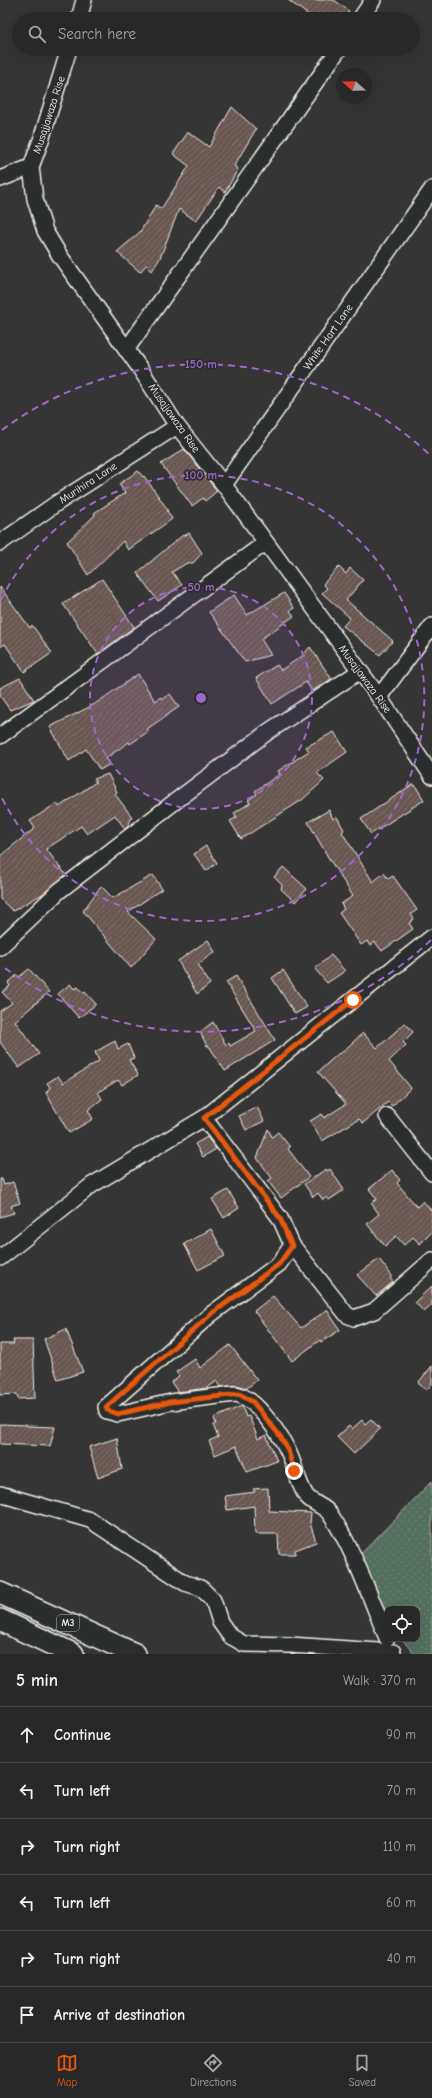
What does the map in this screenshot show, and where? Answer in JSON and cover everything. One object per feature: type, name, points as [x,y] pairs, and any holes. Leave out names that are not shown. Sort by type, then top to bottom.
[{"type":"highway","name":"M3","points":[[0,1593],[135,1654]]},
{"type":"highway","name":"M3","points":[[0,1620],[73,1654]]},
{"type":"street","points":[[81,12],[84,0]]},
{"type":"street","points":[[365,12],[373,0]]},
{"type":"street","name":"Musajjawaza Rise","points":[[67,56],[41,140],[31,167],[35,199],[45,231],[60,256],[139,367],[177,426],[224,485],[379,697],[432,776]]},
{"type":"street","points":[[126,350],[334,56]]},
{"type":"street","points":[[0,179],[31,167]]},
{"type":"street","name":"White Hart Lane","points":[[224,485],[432,189]]},
{"type":"street","name":"Murihira Lane","points":[[0,543],[177,426]]},
{"type":"street","points":[[0,736],[265,543]]},
{"type":"street","points":[[379,697],[432,626]]},
{"type":"street","points":[[0,947],[59,891],[177,800],[269,730],[360,671]]},
{"type":"street","points":[[0,1258],[92,1185],[204,1118],[432,937]]},
{"type":"street","points":[[387,1116],[432,1173]]},
{"type":"street","points":[[204,1118],[280,1218],[292,1246],[347,1315],[354,1318],[374,1311],[432,1260]]},
{"type":"street","points":[[0,1494],[90,1520],[185,1583],[201,1588],[213,1600],[220,1622],[230,1636],[244,1644],[391,1646],[342,1533],[329,1512],[306,1495],[294,1471],[285,1445],[253,1402],[239,1394],[234,1394],[170,1402],[118,1414],[107,1410],[106,1407],[210,1315],[279,1264],[292,1246]]},
{"type":"green space","points":[[432,1481],[432,1654],[414,1654],[404,1642],[420,1642],[420,1606],[384,1606],[384,1614],[351,1564]]},
{"type":"building","points":[[288,0],[334,0],[349,11],[348,12],[304,12]]},
{"type":"building","points":[[232,107],[256,129],[234,166],[238,169],[225,192],[219,187],[196,221],[179,209],[160,258],[152,271],[146,265],[140,272],[117,252],[140,232],[156,205],[161,209],[189,166],[173,154],[188,132],[209,147]]},
{"type":"building","points":[[184,449],[217,491],[205,501],[203,498],[192,506],[161,464]]},
{"type":"building","points":[[138,471],[143,477],[144,476],[168,510],[167,511],[172,519],[128,550],[123,541],[88,575],[67,542],[95,515],[94,513],[125,493],[119,484]]},
{"type":"building","points":[[189,533],[202,553],[193,563],[187,563],[172,572],[182,585],[158,601],[137,573],[183,535],[184,536]]},
{"type":"building","points":[[339,567],[346,574],[350,568],[363,580],[346,600],[393,641],[380,655],[343,626],[350,618],[322,593],[327,588],[323,584]]},
{"type":"building","points":[[102,579],[134,627],[98,654],[63,604]]},
{"type":"building","points":[[0,587],[30,628],[32,625],[52,653],[24,672],[5,644],[0,647]]},
{"type":"building","points":[[284,593],[294,608],[290,611],[294,616],[261,639],[271,655],[245,662],[209,612],[234,595],[247,615]]},
{"type":"building","points":[[310,647],[331,678],[330,680],[312,691],[306,682],[272,704],[256,678],[277,665],[281,670],[301,657]]},
{"type":"building","points":[[138,674],[155,701],[170,694],[179,707],[147,729],[149,731],[130,744],[129,742],[106,758],[110,764],[100,770],[86,749],[69,761],[50,727],[95,704]]},
{"type":"building","points":[[20,678],[34,700],[10,710],[0,696],[0,688]]},
{"type":"building","points":[[334,732],[347,752],[317,773],[324,780],[302,800],[241,839],[230,821],[237,817],[234,813],[250,803],[248,800],[257,794],[255,791],[280,774],[278,771],[309,751],[306,747]]},
{"type":"building","points":[[108,774],[117,792],[115,794],[132,817],[127,827],[125,829],[115,815],[87,834],[81,826],[46,849],[66,875],[44,893],[13,911],[0,899],[0,856],[35,828],[30,821],[57,803],[59,807],[96,782],[94,779]]},
{"type":"building","points":[[412,785],[415,785],[424,800],[371,834],[361,819]]},
{"type":"building","points":[[329,810],[333,819],[337,817],[344,830],[342,832],[373,882],[384,873],[388,879],[393,876],[417,910],[411,914],[414,919],[409,923],[413,929],[382,951],[375,942],[370,946],[367,941],[361,945],[339,913],[344,909],[341,904],[353,896],[308,822]]},
{"type":"building","points":[[206,846],[217,863],[206,871],[194,854]]},
{"type":"building","points":[[283,867],[307,889],[295,902],[281,889],[282,885],[274,877]]},
{"type":"building","points":[[153,875],[162,889],[128,912],[156,939],[131,968],[83,911],[101,886],[113,898]]},
{"type":"building","points":[[208,940],[215,952],[198,964],[210,984],[197,994],[178,961]]},
{"type":"building","points":[[331,955],[345,971],[327,983],[315,969]]},
{"type":"building","points":[[29,969],[49,992],[15,1021],[39,1054],[19,1068],[0,1042],[0,1011],[12,1003],[2,992],[10,986],[8,983],[17,975],[19,977]]},
{"type":"building","points":[[283,970],[307,1007],[295,1014],[272,978]]},
{"type":"building","points":[[236,976],[275,1040],[225,1071],[209,1046],[207,1046],[200,1032],[213,1022],[226,1045],[229,1043],[230,1046],[256,1031],[226,982]]},
{"type":"building","points":[[70,984],[74,989],[78,987],[83,993],[85,992],[96,1004],[79,1018],[58,994]]},
{"type":"building","points":[[405,1023],[413,1032],[403,1042],[406,1045],[389,1061],[411,1088],[392,1106],[388,1102],[363,1123],[359,1119],[322,1141],[310,1121],[322,1114],[324,1118],[346,1104],[318,1072],[363,1033],[377,1048]]},
{"type":"building","points":[[115,1041],[118,1049],[128,1044],[134,1058],[129,1060],[138,1075],[122,1085],[118,1080],[98,1092],[102,1099],[88,1110],[93,1119],[69,1133],[46,1093],[50,1087],[47,1083],[58,1076],[63,1083],[99,1061],[95,1052]]},
{"type":"building","points":[[257,1107],[264,1121],[246,1130],[239,1116]]},
{"type":"building","points":[[268,1129],[272,1137],[278,1132],[290,1147],[288,1149],[309,1177],[281,1198],[268,1181],[272,1178],[257,1158]]},
{"type":"building","points":[[207,1137],[216,1149],[203,1157],[195,1144]]},
{"type":"building","points":[[326,1169],[327,1171],[330,1169],[344,1190],[329,1200],[327,1197],[323,1200],[318,1193],[313,1197],[304,1184]]},
{"type":"building","points":[[392,1170],[400,1180],[397,1183],[417,1207],[423,1201],[432,1211],[432,1232],[420,1244],[413,1237],[404,1245],[396,1236],[385,1246],[367,1224],[379,1214],[371,1203],[377,1199],[369,1189]]},
{"type":"building","points":[[0,1179],[2,1179],[4,1185],[13,1182],[20,1203],[11,1206],[14,1213],[0,1217]]},
{"type":"building","points":[[228,1190],[239,1208],[224,1218],[212,1199]]},
{"type":"building","points":[[211,1229],[225,1256],[198,1270],[184,1244]]},
{"type":"building","points":[[379,1259],[392,1276],[390,1278],[393,1282],[376,1296],[357,1275]]},
{"type":"building","points":[[432,1286],[432,1305],[424,1312],[415,1302]]},
{"type":"building","points":[[273,1296],[301,1328],[327,1310],[340,1330],[321,1342],[320,1340],[292,1361],[254,1311]]},
{"type":"building","points":[[66,1329],[83,1372],[58,1380],[44,1339]]},
{"type":"building","points":[[13,1340],[33,1340],[35,1398],[18,1399],[17,1394],[0,1395],[0,1344],[14,1344]]},
{"type":"building","points":[[230,1345],[257,1380],[247,1388],[236,1385],[221,1387],[217,1381],[207,1388],[178,1392],[171,1382],[179,1376],[176,1372],[195,1359],[200,1368]]},
{"type":"building","points":[[432,1366],[432,1384],[426,1390],[418,1383]]},
{"type":"building","points":[[242,1406],[246,1417],[249,1416],[258,1439],[266,1435],[277,1461],[247,1472],[236,1446],[215,1455],[209,1441],[218,1437],[213,1425],[216,1424],[214,1418]]},
{"type":"building","points":[[371,1419],[380,1429],[354,1454],[337,1437],[349,1426],[352,1429],[362,1420],[365,1424]]},
{"type":"building","points":[[0,1424],[55,1427],[50,1446],[0,1444]]},
{"type":"building","points":[[117,1438],[122,1469],[98,1478],[89,1447]]},
{"type":"building","points":[[268,1488],[269,1511],[311,1513],[310,1523],[316,1542],[295,1550],[295,1554],[279,1554],[278,1534],[255,1534],[254,1506],[227,1510],[225,1496],[255,1492],[253,1489]]},
{"type":"route","points":[[294,1471],[288,1450],[280,1436],[253,1402],[239,1394],[170,1402],[118,1414],[112,1413],[107,1410],[106,1407],[107,1404],[210,1315],[279,1264],[292,1246],[280,1218],[204,1118],[353,1000]]}]
